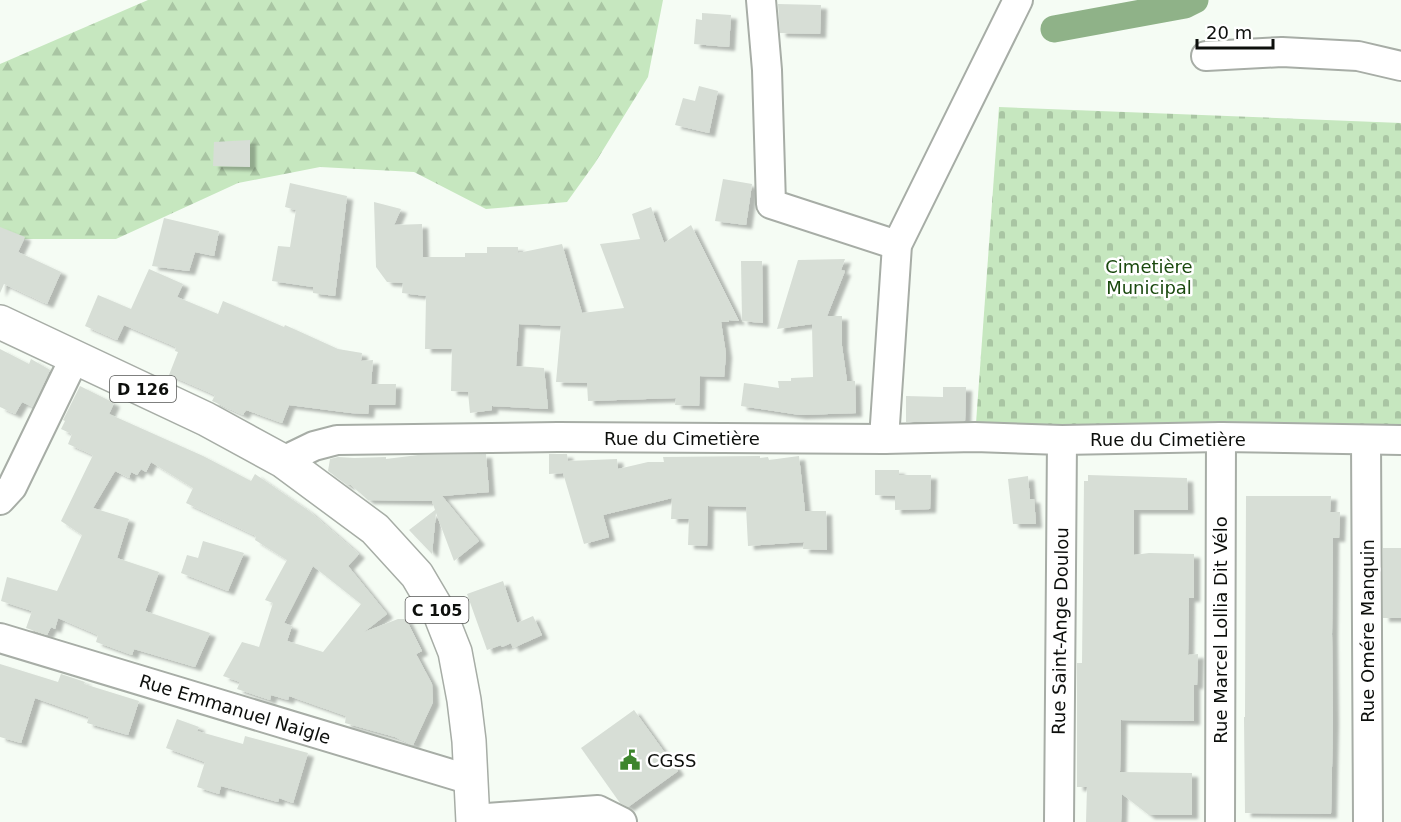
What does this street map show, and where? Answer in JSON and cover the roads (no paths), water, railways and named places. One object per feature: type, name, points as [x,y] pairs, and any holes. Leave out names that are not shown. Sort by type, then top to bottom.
[{"type":"main road","name":"D 126","points":[[0,322],[206,419],[283,460]]},
{"type":"main road","name":"C 105","points":[[283,460],[375,529],[417,575],[440,614],[455,652],[464,700],[469,741],[473,820]]},
{"type":"street","points":[[761,0],[767,70],[771,204],[897,245]]},
{"type":"street","points":[[884,439],[897,245],[1018,0]]},
{"type":"street","points":[[1206,56],[1282,52],[1358,56],[1401,66]]},
{"type":"street","points":[[0,500],[12,487],[75,357]]},
{"type":"street","name":"Rue du Cimetière","points":[[283,460],[314,446],[337,440],[558,437],[884,439],[975,436],[1062,440],[1221,438],[1401,440]]},
{"type":"street","name":"Rue Marcel Lollia Dit Vélo","points":[[1220,822],[1221,438]]},
{"type":"street","name":"Rue Saint-Ange Doulou","points":[[1059,822],[1062,440]]},
{"type":"street","name":"Rue Omére Manquin","points":[[1366,440],[1368,822]]},
{"type":"street","name":"Rue Emmanuel Naigle","points":[[0,638],[471,780]]},
{"type":"street","points":[[473,820],[598,810],[622,822]]},
{"type":"waterway","points":[[1054,29],[1185,5],[1195,0]]},
{"type":"place","name":"CGSS","points":[[630,760]]},
{"type":"park label","name":"Cimetière Municipal","points":[[1149,276]]}]
